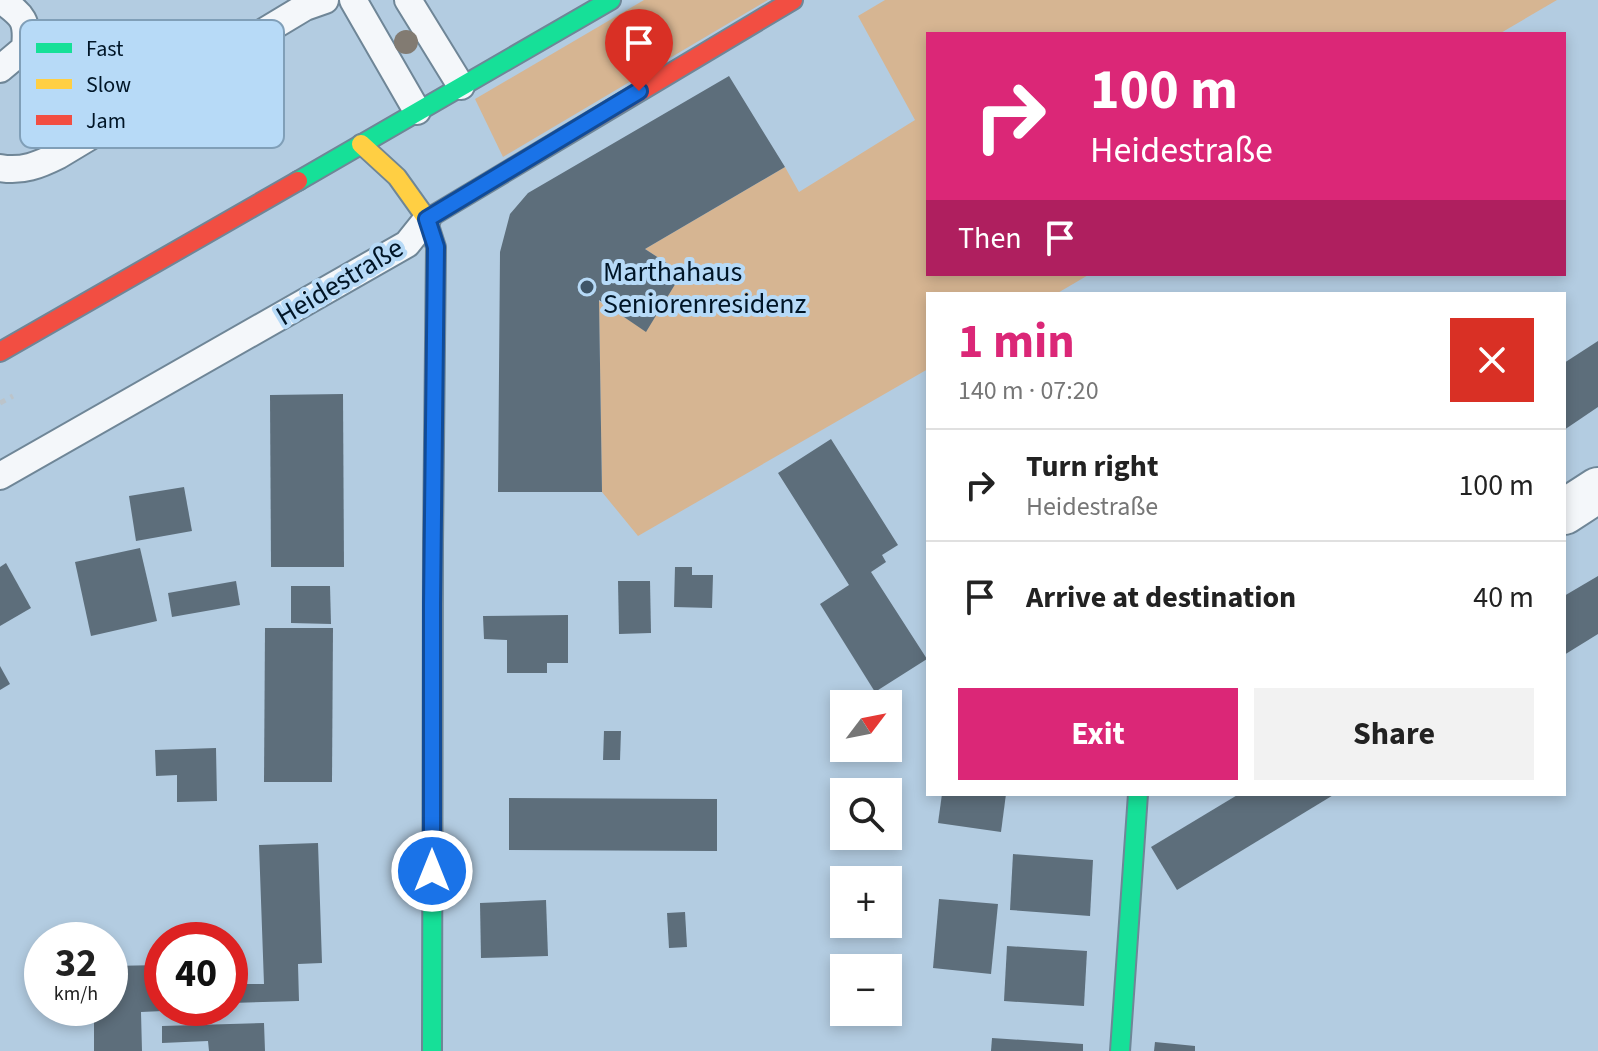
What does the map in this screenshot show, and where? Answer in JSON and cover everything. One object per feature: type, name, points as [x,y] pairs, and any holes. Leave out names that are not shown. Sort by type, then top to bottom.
[{"type":"street","points":[[0,352],[611,0]]},
{"type":"street","name":"Heidestraße","points":[[427,219],[793,0]]},
{"type":"street","points":[[361,144],[397,177],[427,219],[436,247],[432,1051]]},
{"type":"street","points":[[1566,511],[1598,490]]},
{"type":"street","points":[[1120,1051],[1138,796]]},
{"type":"lane","points":[[1,0],[22,20]]},
{"type":"lane","points":[[283,20],[325,0]]},
{"type":"lane","points":[[353,0],[417,111]]},
{"type":"lane","points":[[408,0],[461,86]]},
{"type":"lane","points":[[0,69],[20,52]]},
{"type":"lane","points":[[0,168],[16,171],[39,165],[71,148]]},
{"type":"lane","name":"Heidestraße","points":[[0,476],[407,244],[427,219]]},
{"type":"shaded area","points":[[644,0],[768,0],[503,157],[475,99]]},
{"type":"shaded area","points":[[885,0],[1557,0],[1502,32],[926,32],[926,276],[1087,276],[1059,292],[926,292],[926,370],[638,536],[602,492],[599,301],[646,331],[682,273],[645,249],[785,167],[799,192],[915,120],[858,16]]},
{"type":"building","name":"Marthahaus Seniorenresidenz","points":[[729,76],[785,167],[645,249],[682,273],[646,332],[599,300],[602,492],[498,492],[500,252],[510,214],[528,193]]},
{"type":"building","points":[[1598,341],[1598,407],[1566,429],[1566,362]]},
{"type":"building","points":[[343,394],[344,567],[271,567],[270,395]]},
{"type":"building","points":[[831,439],[898,545],[882,555],[886,562],[871,572],[926,657],[878,690],[874,690],[820,604],[849,585],[778,473]]},
{"type":"building","points":[[184,487],[192,531],[136,541],[129,496]]},
{"type":"building","points":[[140,548],[157,621],[91,636],[75,562]]},
{"type":"building","points":[[6,563],[31,608],[0,626],[0,567]]},
{"type":"building","points":[[675,567],[692,567],[692,575],[713,575],[712,608],[674,607]]},
{"type":"building","points":[[1598,576],[1598,634],[1566,654],[1566,595]]},
{"type":"building","points":[[236,581],[240,605],[172,617],[168,593]]},
{"type":"building","points":[[618,581],[650,581],[651,633],[619,634]]},
{"type":"building","points":[[291,586],[330,586],[331,624],[291,623]]},
{"type":"building","points":[[568,615],[568,663],[547,663],[547,673],[507,673],[507,640],[484,639],[483,616]]},
{"type":"building","points":[[265,628],[333,628],[332,782],[264,782]]},
{"type":"building","points":[[0,666],[10,684],[0,690]]},
{"type":"building","points":[[604,731],[621,731],[620,760],[603,760]]},
{"type":"building","points":[[216,748],[217,801],[177,802],[177,775],[156,776],[155,750]]},
{"type":"building","points":[[942,796],[1006,796],[1001,832],[938,823]]},
{"type":"building","points":[[1236,796],[1332,796],[1177,890],[1151,847]]},
{"type":"building","points":[[509,798],[717,799],[717,851],[509,850]]},
{"type":"building","points":[[318,843],[322,963],[298,964],[299,1001],[248,1002],[248,984],[264,984],[259,845]]},
{"type":"building","points":[[1013,854],[1093,860],[1090,916],[1010,910]]},
{"type":"building","points":[[939,899],[998,904],[991,974],[933,968]]},
{"type":"building","points":[[546,900],[548,956],[481,958],[480,903]]},
{"type":"building","points":[[685,912],[687,947],[669,948],[667,913]]},
{"type":"building","points":[[1007,946],[1087,951],[1084,1006],[1004,1001]]},
{"type":"building","points":[[144,965],[142,1051],[94,1051],[94,1026],[128,1026],[128,966]]},
{"type":"building","points":[[248,1023],[264,1023],[265,1051],[209,1051],[208,1041],[162,1043],[162,1026],[248,1026]]},
{"type":"building","points":[[992,1038],[1083,1044],[1083,1051],[991,1051]]},
{"type":"building","points":[[1155,1042],[1195,1046],[1195,1051],[1154,1051]]},
{"type":"traffic: fast","points":[[298,181],[611,0]]},
{"type":"traffic: fast","points":[[432,1051],[433,544]]},
{"type":"traffic: fast","points":[[1120,1051],[1138,796]]},
{"type":"traffic: slow","points":[[361,144],[397,177],[427,219],[436,247],[433,544]]},
{"type":"traffic: jam","points":[[427,219],[793,0]]},
{"type":"traffic: jam","points":[[0,352],[298,181]]},
{"type":"place","name":"Marthahaus Seniorenresidenz","points":[[587,287]]},
{"type":"route","points":[[432,871],[436,247],[427,219],[639,91]]}]
